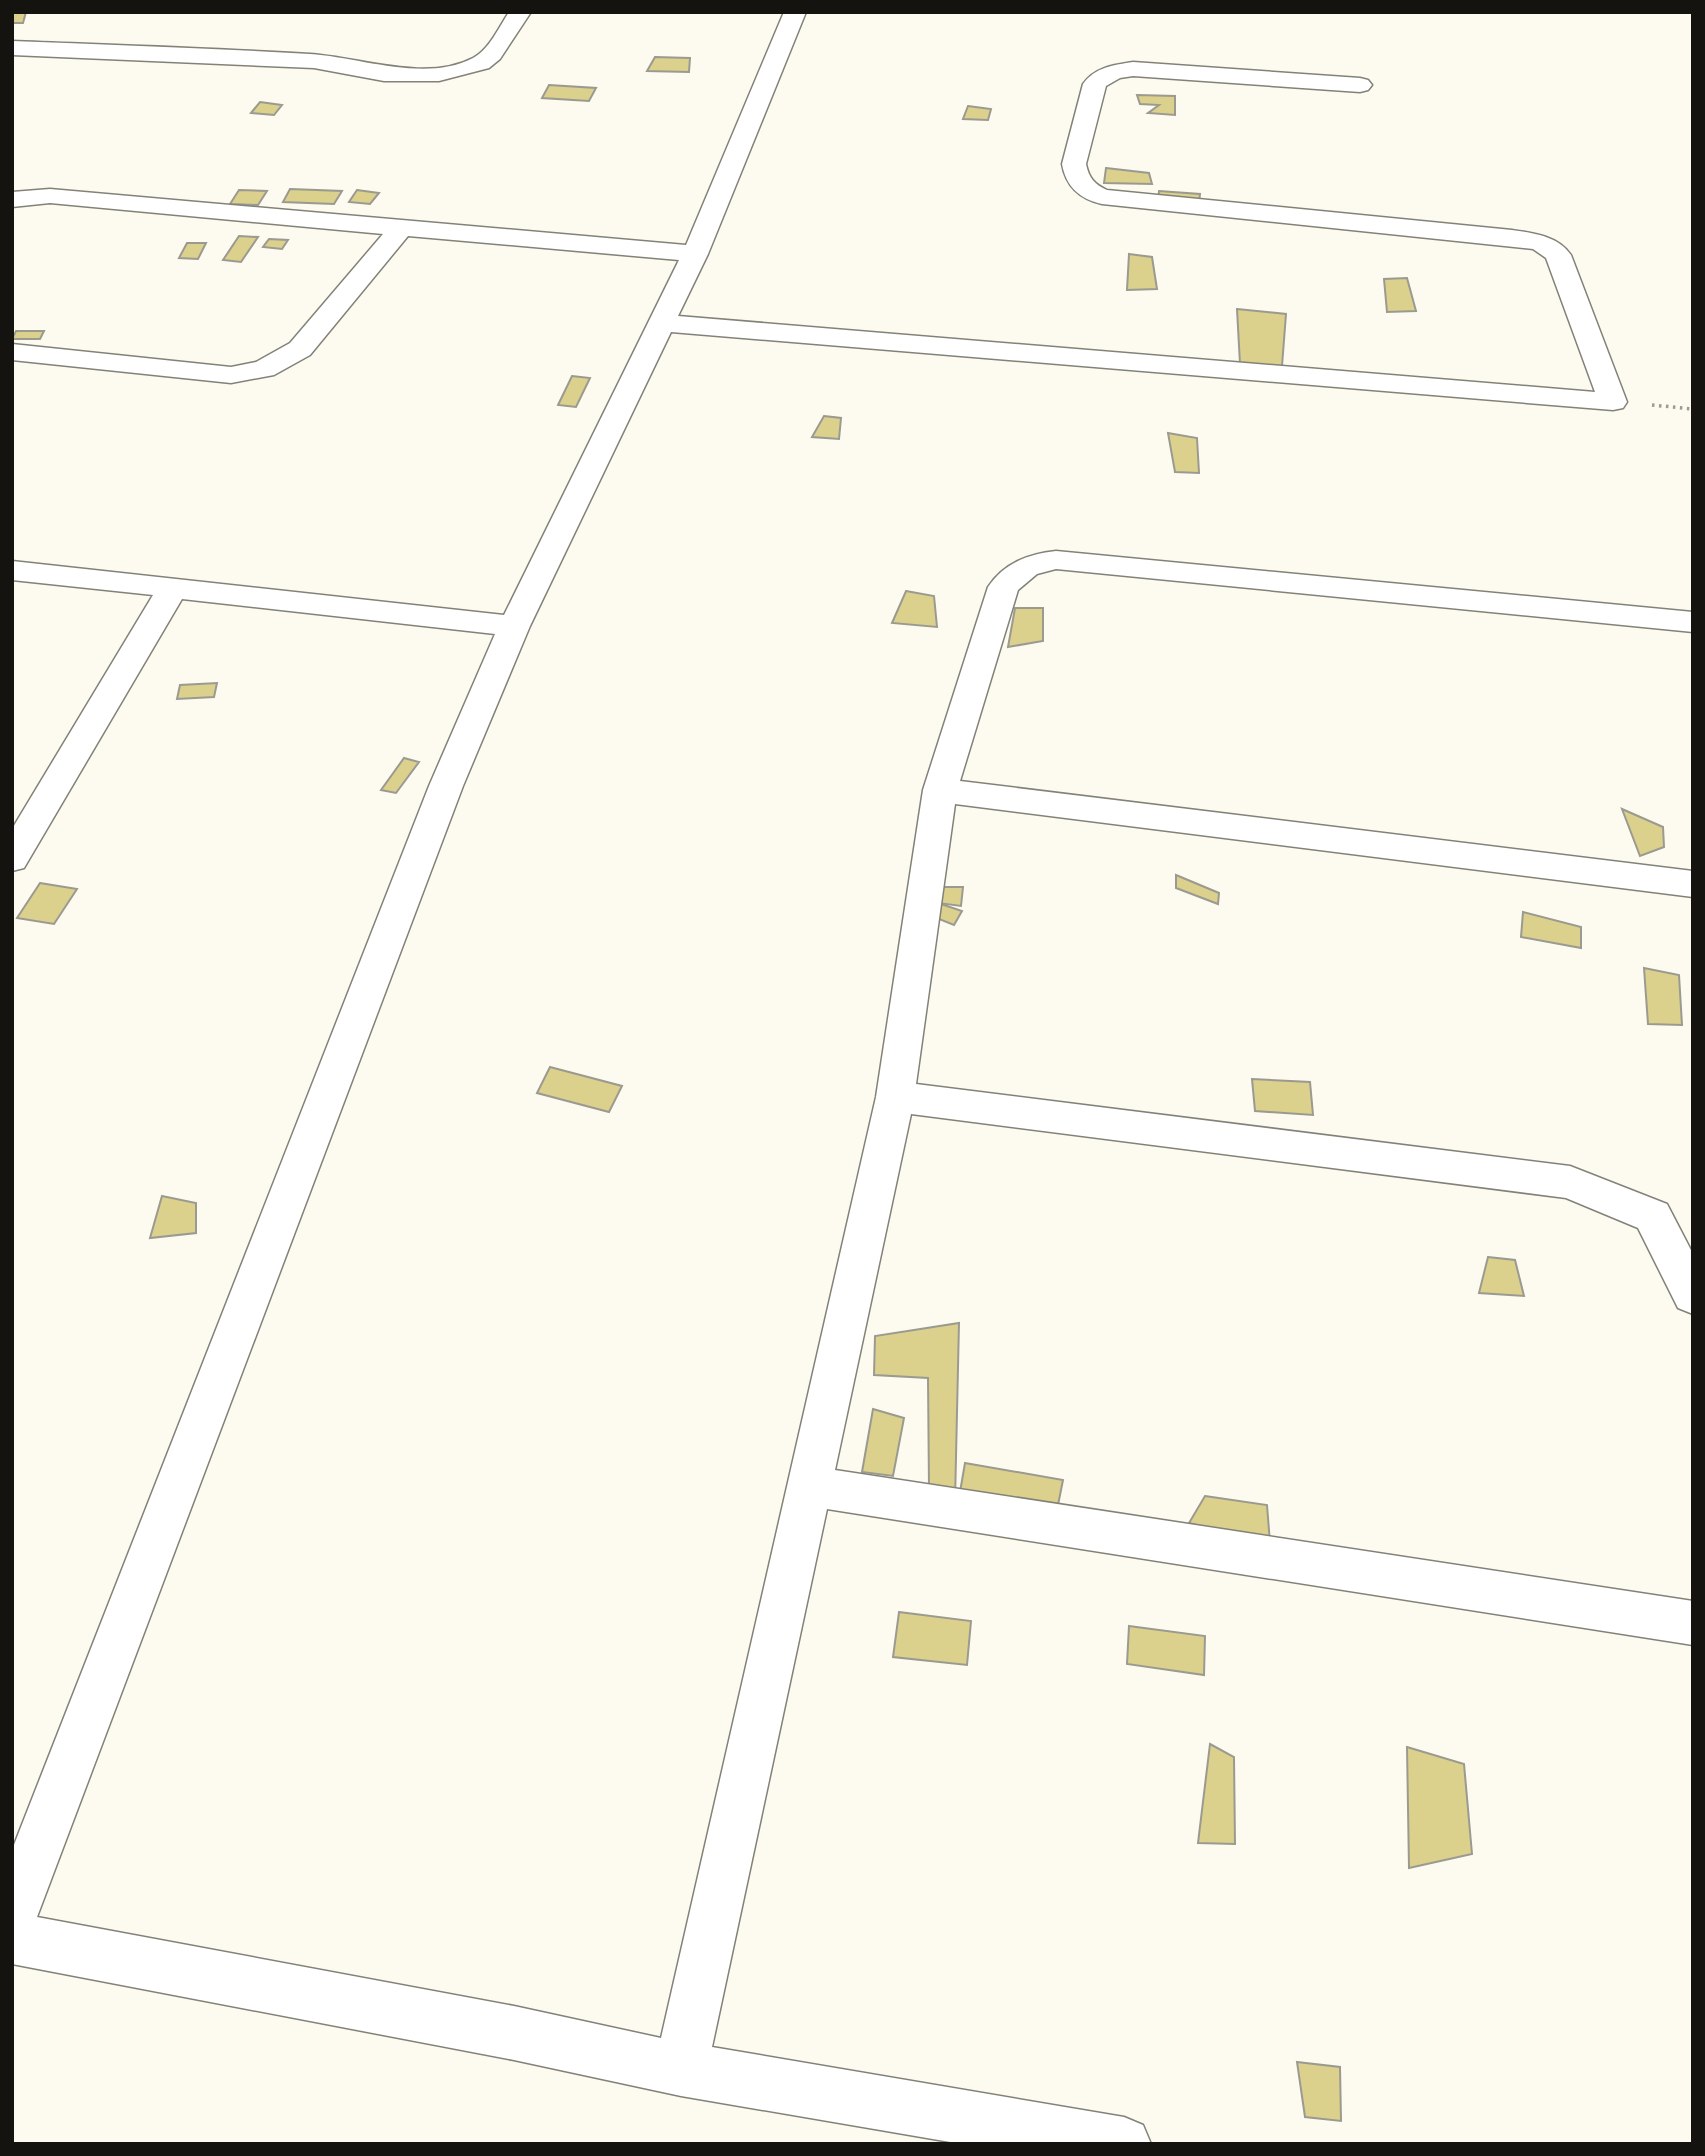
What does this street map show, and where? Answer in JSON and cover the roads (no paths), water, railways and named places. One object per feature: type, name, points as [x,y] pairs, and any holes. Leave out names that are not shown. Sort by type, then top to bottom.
[{"type":"street","points":[[12,48],[314,61],[384,74],[439,74],[481,63],[492,54],[520,12]]},
{"type":"street","points":[[12,1916],[446,786],[514,626],[695,254],[795,12]]},
{"type":"street","points":[[662,323],[1613,402],[1558,255],[1550,247],[1537,241],[1102,197],[1086,191],[1076,177],[1074,164],[1095,84],[1102,76],[1115,71],[1133,68],[1360,85]]},
{"type":"street","points":[[12,200],[50,196],[695,254]]},
{"type":"street","points":[[12,352],[230,376],[264,369],[300,349],[402,227]]},
{"type":"street","points":[[681,2068],[895,1097],[940,790],[1003,587],[1026,566],[1040,561],[1056,560],[1693,622]]},
{"type":"street","points":[[12,570],[514,626]]},
{"type":"street","points":[[12,859],[172,589]]},
{"type":"street","points":[[940,790],[1693,884]]},
{"type":"street","points":[[895,1097],[1570,1182],[1653,1216],[1693,1296]]},
{"type":"street","points":[[809,1486],[1693,1623]]},
{"type":"street","points":[[12,1938],[681,2068],[1124,2144]]}]
